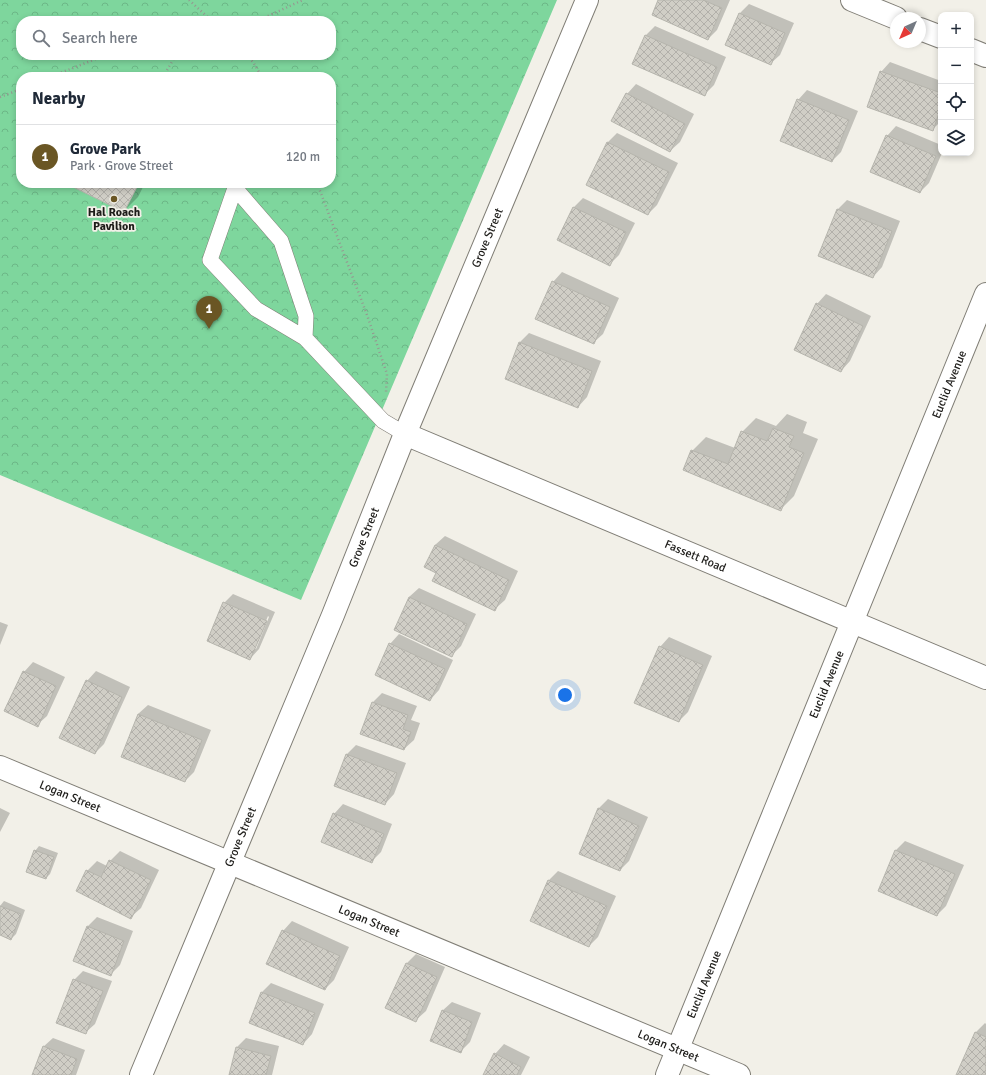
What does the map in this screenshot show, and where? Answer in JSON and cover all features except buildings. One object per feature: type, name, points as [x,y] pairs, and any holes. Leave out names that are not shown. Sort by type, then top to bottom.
[{"type":"street","name":"Grove Street","points":[[141,1075],[332,615],[405,434],[587,0]]},
{"type":"street","points":[[852,0],[890,16]]},
{"type":"street","points":[[926,31],[938,36]]},
{"type":"street","points":[[974,51],[986,56]]},
{"type":"street","name":"Euclid Avenue","points":[[666,1075],[986,294]]},
{"type":"street","name":"Fassett Road","points":[[405,434],[986,678]]},
{"type":"street","name":"Logan Street","points":[[0,767],[739,1075]]},
{"type":"lane","points":[[305,338],[306,316],[280,241],[235,188],[210,260],[256,310],[305,338],[383,421],[405,434]]},
{"type":"path","points":[[189,0],[207,16]]},
{"type":"path","points":[[268,16],[303,0]]},
{"type":"path","points":[[63,72],[93,60]]},
{"type":"path","points":[[166,72],[173,60]]},
{"type":"path","points":[[251,60],[259,72]]},
{"type":"path","points":[[0,97],[16,91]]},
{"type":"path","points":[[319,188],[367,315],[387,374],[383,421]]},
{"type":"green space","points":[[0,0],[557,0],[301,600],[0,475]]},
{"type":"place","name":"Hal Roach Pavilion","points":[[114,199]]},
{"type":"place","name":"Grove Park","points":[[209,329]]}]
